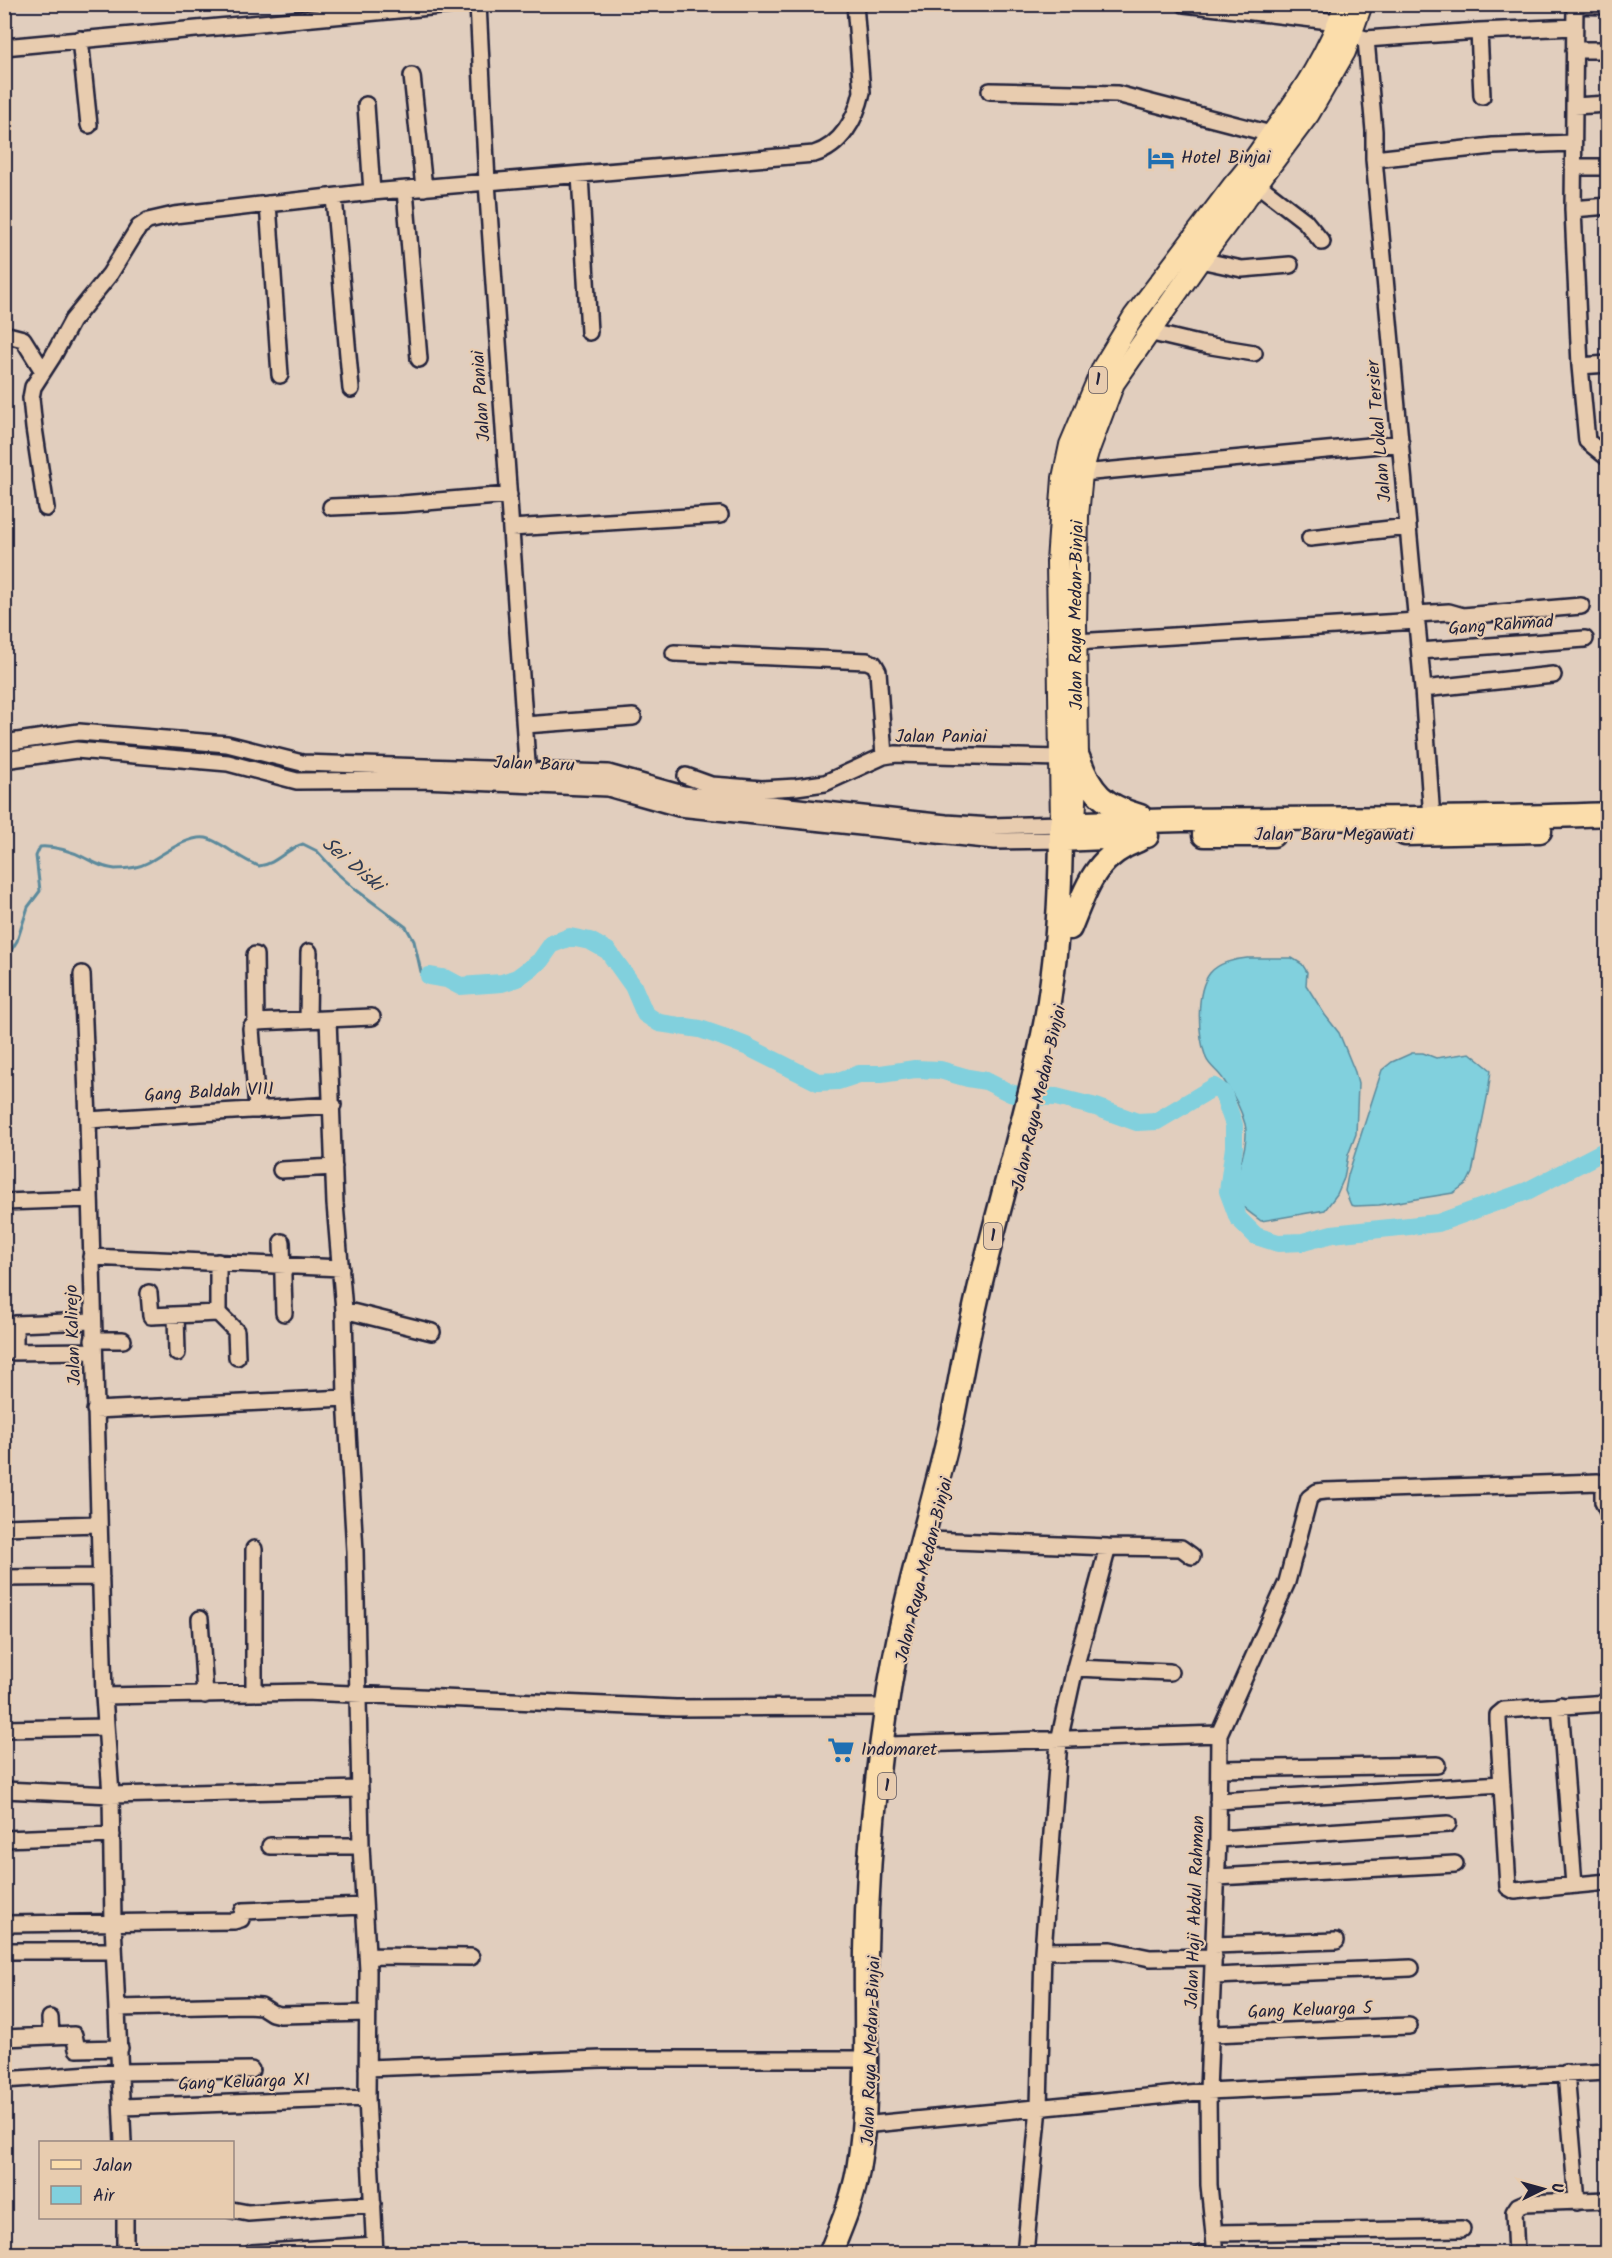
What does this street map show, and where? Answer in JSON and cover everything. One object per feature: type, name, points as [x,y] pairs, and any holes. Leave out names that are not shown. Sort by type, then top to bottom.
[{"type":"highway","points":[[1069,758],[1107,803],[1154,828]]},
{"type":"highway","name":"Jalan Baru Megawati","points":[[1440,824],[1608,814]]},
{"type":"highway","name":"Jalan Baru Megawati","points":[[1068,832],[1154,828],[1440,824],[1608,828]]},
{"type":"highway","points":[[1070,928],[1090,878],[1101,864],[1122,847],[1154,828]]},
{"type":"highway","name":"Jalan Raya Medan-Binjai","points":[[840,2253],[858,2208],[867,2175],[866,1949],[870,1869],[886,1759],[904,1649],[955,1449],[1043,1064],[1063,998],[1070,928],[1068,832]]},
{"type":"highway","name":"Jalan Raya Medan-Binjai","points":[[1043,1064],[1043,1034],[1056,946],[1068,832]]},
{"type":"highway","name":"Jalan Raya Medan-Binjai","points":[[830,2253],[850,2205],[858,2173],[868,2123],[875,2060],[876,1938],[886,1759],[886,1707],[896,1648],[911,1578],[946,1447],[973,1312],[1023,1150]]},
{"type":"main road","name":"Jalan Raya Medan-Binjai","points":[[1069,758],[1057,562],[1063,477],[1070,445],[1103,368],[1134,316],[1234,184],[1248,169],[1298,99],[1329,44],[1350,25],[1362,4]]},
{"type":"main road","name":"Jalan Raya Medan-Binjai","points":[[1068,832],[1069,758],[1076,642],[1078,516],[1082,473],[1114,383],[1200,260],[1310,114],[1346,52],[1350,25]]},
{"type":"street","points":[[4,46],[462,4]]},
{"type":"street","name":"Jalan Paniai","points":[[478,4],[486,182],[528,777]]},
{"type":"street","points":[[46,508],[36,446],[31,393],[35,382],[47,366],[72,321],[110,273],[139,228],[148,221],[174,214],[372,192],[814,154],[824,151],[843,135],[860,103],[862,92],[855,4]]},
{"type":"street","points":[[1184,4],[1350,25],[1479,31],[1575,27]]},
{"type":"street","points":[[1608,6],[1575,5],[1573,143],[1573,209],[1587,441],[1608,458]]},
{"type":"street","name":"Jalan Lokal Tersier","points":[[1350,25],[1374,131],[1374,159],[1419,651],[1440,824]]},
{"type":"street","points":[[1479,31],[1482,96]]},
{"type":"street","points":[[80,39],[89,125]]},
{"type":"street","points":[[1574,50],[1608,50]]},
{"type":"street","points":[[412,76],[424,188]]},
{"type":"street","points":[[990,91],[1117,94],[1271,134]]},
{"type":"street","points":[[1574,106],[1608,104]]},
{"type":"street","points":[[366,105],[372,192]]},
{"type":"street","points":[[1374,159],[1493,146],[1573,143]]},
{"type":"street","points":[[1573,168],[1608,167]]},
{"type":"street","points":[[580,175],[590,332]]},
{"type":"street","points":[[1257,184],[1305,221],[1322,242]]},
{"type":"street","points":[[405,190],[419,359]]},
{"type":"street","points":[[334,197],[351,389]]},
{"type":"street","points":[[268,204],[280,375]]},
{"type":"street","points":[[1573,209],[1608,206]]},
{"type":"street","points":[[1200,260],[1242,269],[1290,265]]},
{"type":"street","points":[[1148,332],[1199,344],[1254,353]]},
{"type":"street","points":[[4,334],[22,339],[47,366]]},
{"type":"street","points":[[1581,366],[1608,363]]},
{"type":"street","points":[[1082,473],[1401,443]]},
{"type":"street","points":[[331,507],[509,495]]},
{"type":"street","points":[[512,528],[720,514]]},
{"type":"street","points":[[1310,538],[1408,527]]},
{"type":"street","points":[[1076,642],[1417,618],[1449,612],[1463,616],[1581,606]]},
{"type":"street","name":"Gang Rahmad","points":[[1419,651],[1585,639]]},
{"type":"street","points":[[674,653],[867,661],[874,664],[878,671],[884,756]]},
{"type":"street","points":[[1423,689],[1553,675]]},
{"type":"street","points":[[525,725],[633,717]]},
{"type":"street","name":"Jalan Baru","points":[[4,743],[79,732],[227,744],[302,763],[528,777],[608,788],[679,808],[741,798],[995,841],[1068,832]]},
{"type":"street","name":"Jalan Baru","points":[[4,760],[76,750],[228,763],[297,781],[528,777]]},
{"type":"street","name":"Jalan Paniai","points":[[686,776],[741,798],[825,783],[884,756],[896,754],[1069,758]]},
{"type":"street","points":[[308,1020],[309,952]]},
{"type":"street","points":[[255,955],[256,1022],[251,1028],[257,1110]]},
{"type":"street","name":"Jalan Kalirejo","points":[[82,974],[104,1696],[111,1795],[113,1923],[123,2141]]},
{"type":"street","points":[[256,1022],[372,1017]]},
{"type":"street","points":[[252,2253],[375,2249],[367,2098],[367,1956],[361,1846],[355,1551],[328,1019]]},
{"type":"street","name":"Gang Baldah VIII","points":[[88,1120],[333,1105]]},
{"type":"street","points":[[281,1170],[334,1167]]},
{"type":"street","points":[[4,1202],[90,1199]]},
{"type":"street","points":[[282,1242],[284,1313]]},
{"type":"street","points":[[91,1257],[341,1268]]},
{"type":"street","points":[[218,1263],[218,1313],[236,1331],[237,1357]]},
{"type":"street","points":[[149,1293],[151,1316],[218,1313]]},
{"type":"street","points":[[344,1310],[432,1332]]},
{"type":"street","points":[[176,1315],[177,1353]]},
{"type":"street","points":[[92,1322],[15,1324],[10,1352],[93,1345],[123,1340]]},
{"type":"street","points":[[95,1410],[346,1398]]},
{"type":"street","points":[[886,1759],[1059,1741],[1219,1734],[1287,1581],[1312,1494],[1325,1491],[1598,1482],[1603,1487],[1603,1502],[1608,1512]]},
{"type":"street","points":[[4,1527],[98,1524]]},
{"type":"street","points":[[930,1540],[1181,1548],[1192,1556]]},
{"type":"street","points":[[1025,2253],[1039,2107],[1043,1951],[1059,1741],[1075,1668],[1108,1547]]},
{"type":"street","points":[[254,1549],[254,1692]]},
{"type":"street","points":[[4,1578],[101,1577]]},
{"type":"street","points":[[200,1619],[205,1695]]},
{"type":"street","points":[[1075,1668],[1170,1672]]},
{"type":"street","points":[[104,1696],[254,1692],[474,1698],[676,1708],[886,1707]]},
{"type":"street","points":[[1608,1703],[1504,1710],[1498,1715],[1508,1887],[1515,1891],[1608,1882]]},
{"type":"street","points":[[1560,1705],[1574,1885]]},
{"type":"street","points":[[4,1729],[106,1727]]},
{"type":"street","name":"Jalan Haji Abdul Rahman","points":[[1216,2253],[1209,2185],[1208,2091],[1214,1976],[1219,1734]]},
{"type":"street","points":[[1219,1769],[1437,1765]]},
{"type":"street","points":[[4,1790],[111,1795],[360,1789]]},
{"type":"street","points":[[1218,1805],[1502,1789]]},
{"type":"street","points":[[1218,1839],[1448,1824]]},
{"type":"street","points":[[4,1839],[112,1836]]},
{"type":"street","points":[[270,1846],[361,1846]]},
{"type":"street","points":[[1217,1878],[1455,1864]]},
{"type":"street","points":[[6,1924],[234,1921],[241,1919],[243,1911],[364,1906]]},
{"type":"street","points":[[1043,1951],[1111,1950],[1150,1958],[1336,1941]]},
{"type":"street","points":[[4,1951],[114,1951]]},
{"type":"street","points":[[367,1956],[471,1957]]},
{"type":"street","points":[[1214,1976],[1411,1968]]},
{"type":"street","points":[[118,2008],[247,2005],[261,2006],[280,2015],[368,2013]]},
{"type":"street","points":[[50,2019],[51,2036]]},
{"type":"street","name":"Gang Keluarga 5","points":[[1212,2034],[1409,2026]]},
{"type":"street","points":[[4,2038],[74,2036],[77,2049],[120,2048]]},
{"type":"street","points":[[367,2068],[602,2059],[866,2059]]},
{"type":"street","points":[[4,2080],[120,2072],[252,2070]]},
{"type":"street","points":[[868,2123],[1208,2091],[1608,2072]]},
{"type":"street","points":[[1566,2073],[1577,2202]]},
{"type":"street","name":"Gang Keluarga XI","points":[[123,2107],[367,2098]]},
{"type":"street","points":[[1516,2253],[1514,2212],[1518,2206],[1526,2203],[1608,2200]]},
{"type":"street","points":[[234,2210],[248,2213],[374,2204]]},
{"type":"street","points":[[124,2219],[125,2253]]},
{"type":"street","points":[[1214,2234],[1462,2229]]},
{"type":"street","points":[[1201,2253],[1216,2253]]},
{"type":"water","points":[[1247,958],[1292,958],[1302,964],[1307,972],[1306,985],[1339,1033],[1355,1072],[1358,1084],[1356,1134],[1348,1155],[1344,1178],[1337,1194],[1325,1210],[1261,1221],[1243,1207],[1235,1196],[1235,1182],[1245,1143],[1245,1124],[1230,1089],[1206,1058],[1199,1014],[1202,991],[1210,973],[1222,964]]},
{"type":"water","points":[[1412,1053],[1423,1053],[1436,1058],[1470,1053],[1491,1070],[1472,1173],[1467,1183],[1453,1193],[1379,1205],[1351,1205],[1345,1191],[1348,1175],[1382,1070],[1392,1062]]},
{"type":"waterway","name":"Sei Diski","points":[[4,962],[17,941],[28,907],[40,891],[36,856],[40,847],[63,849],[103,866],[123,869],[143,865],[175,846],[191,840],[206,838],[259,866],[271,863],[303,844],[317,851],[355,889],[406,927],[414,941],[421,972],[429,976]]},
{"type":"waterway","points":[[429,976],[447,979],[460,986],[502,983],[517,978],[540,961],[552,944],[570,937],[590,941],[608,951],[633,986],[645,1014],[659,1023],[700,1029],[723,1037],[818,1082],[838,1081],[859,1074],[881,1074],[915,1069],[940,1070],[986,1081],[1021,1096],[1056,1097],[1096,1107],[1137,1122],[1157,1121],[1214,1087],[1223,1093],[1234,1125],[1234,1147],[1228,1191],[1238,1218],[1256,1236],[1278,1243],[1303,1242],[1332,1234],[1438,1223],[1527,1191],[1608,1149]]},
{"type":"place","name":"Hotel Binjai","points":[[1161,158]]},
{"type":"place","name":"Indomaret","points":[[841,1750]]}]
